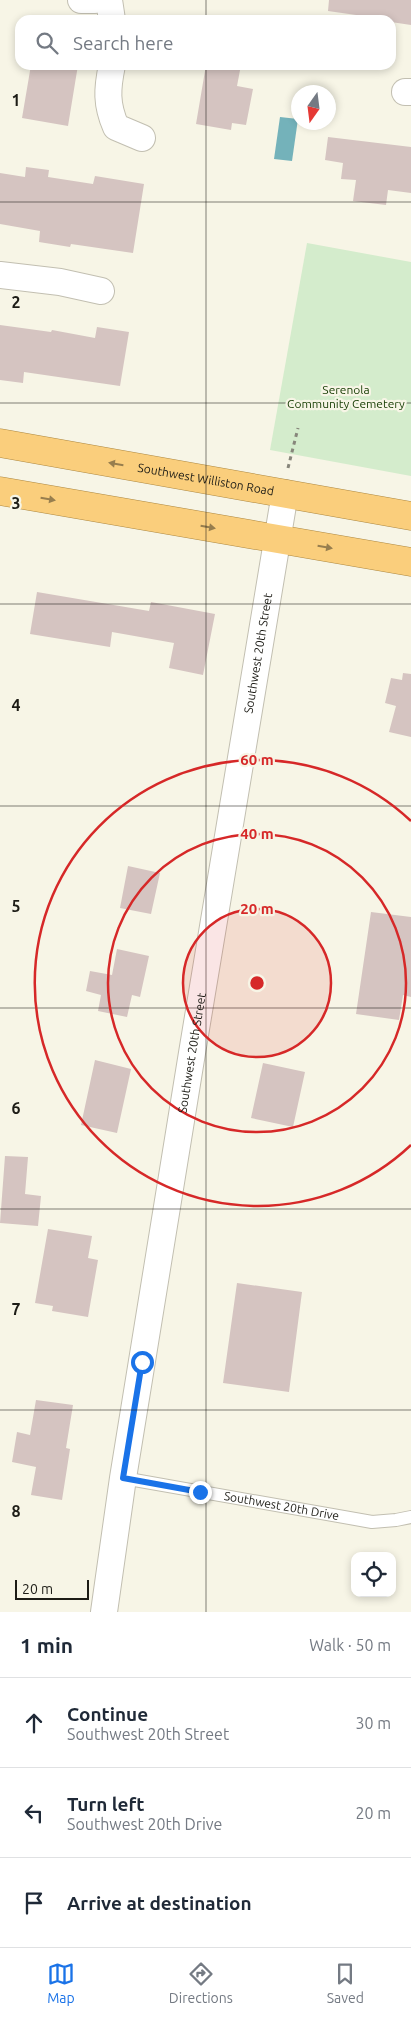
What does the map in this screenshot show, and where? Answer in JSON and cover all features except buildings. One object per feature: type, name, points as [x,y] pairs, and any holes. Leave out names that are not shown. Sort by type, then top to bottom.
[{"type":"highway","name":"Southwest Williston Road","points":[[0,443],[411,516]]},
{"type":"highway","points":[[0,490],[411,562]]},
{"type":"street","points":[[81,0],[95,0]]},
{"type":"street","points":[[109,0],[111,15]]},
{"type":"street","points":[[111,70],[108,86],[109,110],[116,127],[142,138]]},
{"type":"street","points":[[0,275],[60,282],[101,291]]},
{"type":"street","name":"Southwest 20th Street","points":[[104,1612],[123,1478],[285,493]]},
{"type":"lane","name":"Southwest 20th Drive","points":[[123,1478],[372,1522],[411,1517]]},
{"type":"path","points":[[285,493],[288,468],[298,428]]},
{"type":"green space","name":"Serenola Community Cemetery","points":[[307,243],[411,262],[411,476],[270,450]]},
{"type":"water","points":[[280,117],[291,118],[291,130],[296,130],[292,161],[274,159]]},
{"type":"route","points":[[142,1362],[123,1478],[200,1492]]}]
